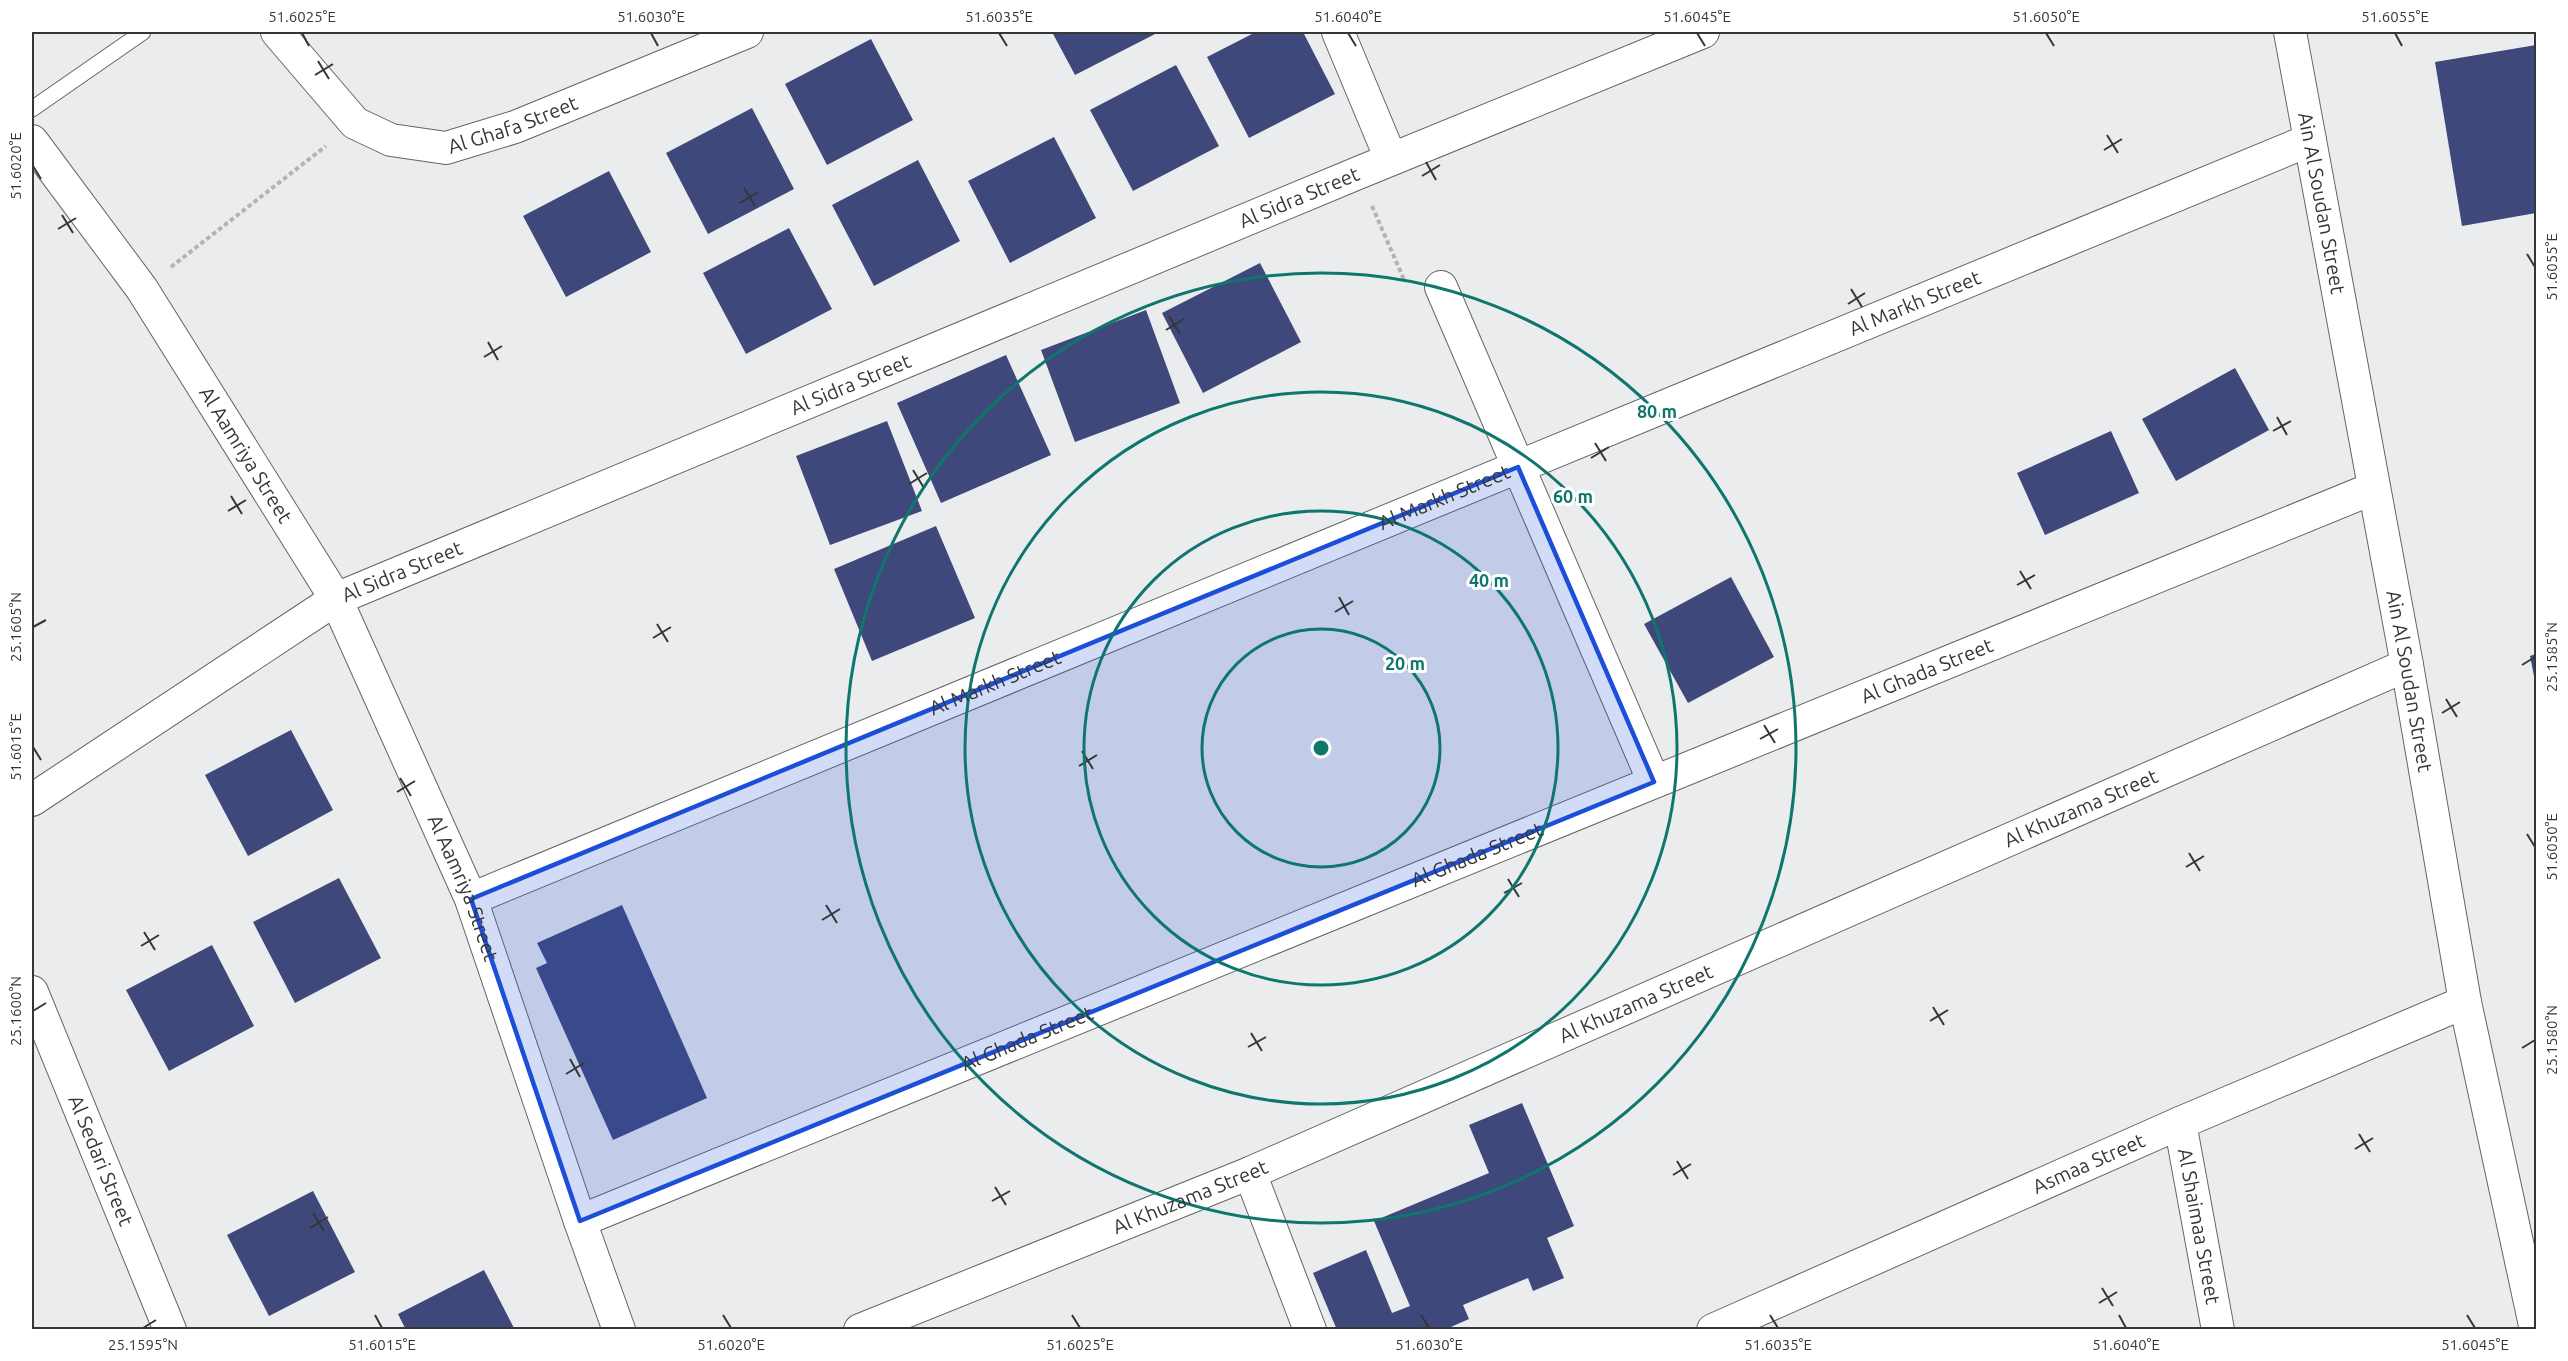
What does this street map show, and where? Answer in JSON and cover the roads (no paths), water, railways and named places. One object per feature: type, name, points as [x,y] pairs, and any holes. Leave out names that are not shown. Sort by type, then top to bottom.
[{"type":"street","name":"Al Ghafa Street","points":[[277,32],[354,123],[391,140],[446,148],[515,127],[747,32]]},
{"type":"street","points":[[1338,32],[1391,159]]},
{"type":"street","name":"Al Sidra Street","points":[[32,800],[336,599],[1391,159],[1703,32]]},
{"type":"street","name":"Ain Al Soudan Street","points":[[2290,32],[2407,665],[2465,1002],[2528,1244],[2536,1329]]},
{"type":"street","name":"Al Markh Street","points":[[471,899],[2310,140]]},
{"type":"street","name":"Al Aamriya Street","points":[[32,141],[142,289],[336,599],[471,899],[580,1221],[620,1329]]},
{"type":"street","name":"Al Markh Street","points":[[1441,287],[1654,782]]},
{"type":"street","name":"Al Ghada Street","points":[[580,1221],[2374,488]]},
{"type":"street","name":"Al Khuzama Street","points":[[860,1329],[1250,1173],[2407,665]]},
{"type":"street","name":"Al Sedari Street","points":[[32,992],[170,1329]]},
{"type":"street","name":"Asmaa Street","points":[[1713,1329],[2180,1123],[2465,1002]]},
{"type":"street","name":"Al Shaimaa Street","points":[[2180,1123],[2218,1329]]},
{"type":"street","points":[[1250,1173],[1310,1329]]},
{"type":"lane","points":[[32,110],[143,32]]}]
